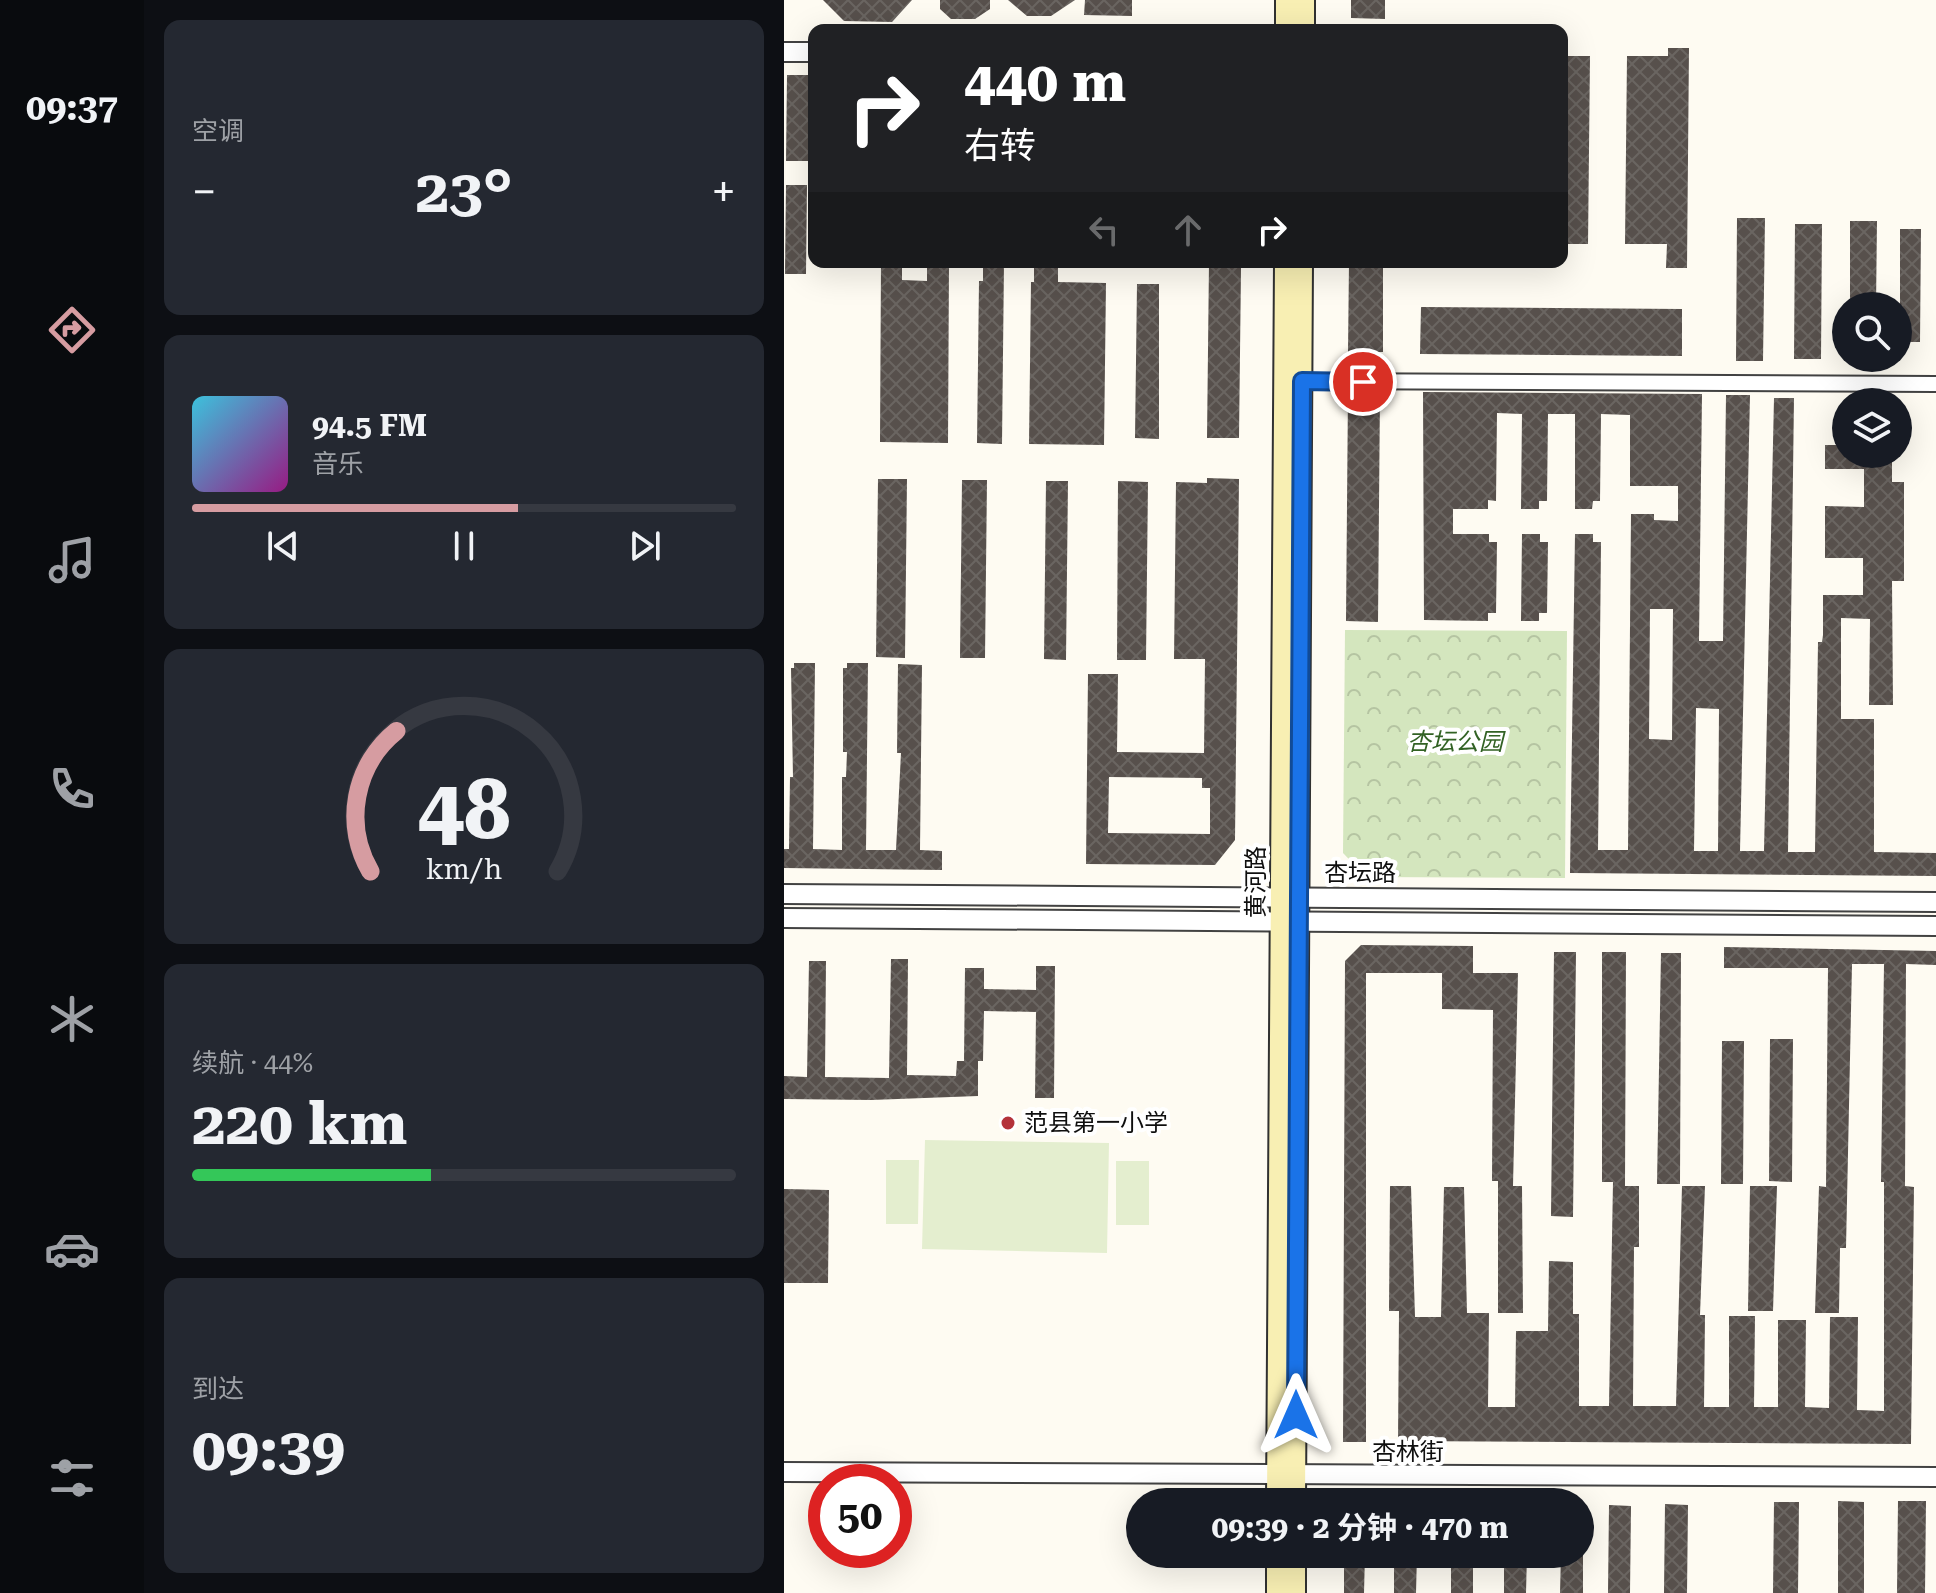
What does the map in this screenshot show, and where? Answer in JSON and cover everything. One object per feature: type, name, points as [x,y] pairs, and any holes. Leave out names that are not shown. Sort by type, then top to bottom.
[{"type":"main road","points":[[1286,0],[1286,24]]},
{"type":"main road","points":[[1304,0],[1304,24]]},
{"type":"main road","name":"黄河路","points":[[1282,1488],[1286,1476],[1291,921],[1285,268]]},
{"type":"main road","name":"黄河路","points":[[1291,897],[1302,268]]},
{"type":"main road","name":"黄河路","points":[[1286,1476],[1290,1488]]},
{"type":"main road","points":[[1277,1568],[1277,1593]]},
{"type":"main road","points":[[1295,1568],[1295,1593]]},
{"type":"street","points":[[784,52],[808,52]]},
{"type":"street","points":[[1302,381],[1936,384]]},
{"type":"street","name":"杏坛路","points":[[784,894],[1936,902]]},
{"type":"street","name":"杏坛路","points":[[784,918],[1936,926]]},
{"type":"street","name":"杏林街","points":[[784,1472],[1936,1477]]},
{"type":"green space","name":"杏坛公园","points":[[1345,630],[1567,631],[1565,878],[1366,877],[1343,853]]},
{"type":"green space","points":[[925,1140],[1109,1143],[1107,1253],[922,1249]]},
{"type":"green space","points":[[886,1160],[919,1160],[918,1224],[886,1224]]},
{"type":"green space","points":[[1116,1161],[1149,1161],[1149,1225],[1116,1225]]},
{"type":"building","points":[[823,0],[912,0],[892,22],[844,21]]},
{"type":"building","points":[[940,0],[990,0],[990,9],[975,19],[951,19],[940,9]]},
{"type":"building","points":[[1008,0],[1075,0],[1051,16],[1027,16]]},
{"type":"building","points":[[1085,0],[1132,0],[1132,16],[1084,15]]},
{"type":"building","points":[[1351,0],[1385,0],[1385,19],[1351,18]]},
{"type":"building","points":[[1668,48],[1689,48],[1687,268],[1666,268],[1667,244],[1625,244],[1627,56],[1668,56]]},
{"type":"building","points":[[1568,56],[1590,56],[1588,244],[1568,244]]},
{"type":"building","points":[[787,75],[808,75],[808,161],[786,161]]},
{"type":"building","points":[[786,185],[807,185],[806,274],[785,274]]},
{"type":"building","points":[[1737,218],[1765,218],[1763,361],[1736,361]]},
{"type":"building","points":[[1850,221],[1877,221],[1876,292],[1850,292]]},
{"type":"building","points":[[1795,224],[1822,224],[1821,359],[1794,359]]},
{"type":"building","points":[[1900,229],[1921,229],[1920,342],[1912,342],[1912,292],[1900,292]]},
{"type":"building","points":[[881,268],[902,268],[902,280],[927,281],[927,268],[949,268],[948,443],[880,442]]},
{"type":"building","points":[[983,268],[1004,268],[1002,444],[977,443],[979,281],[983,281]]},
{"type":"building","points":[[1034,268],[1058,268],[1058,282],[1106,283],[1104,445],[1029,444],[1031,282],[1034,282]]},
{"type":"building","points":[[1209,268],[1241,268],[1239,438],[1207,438]]},
{"type":"building","points":[[1349,268],[1383,268],[1383,352],[1348,352]]},
{"type":"building","points":[[1137,284],[1159,284],[1159,439],[1135,438]]},
{"type":"building","points":[[1421,307],[1682,309],[1682,356],[1420,354]]},
{"type":"building","points":[[1348,391],[1380,391],[1378,622],[1346,621]]},
{"type":"building","points":[[1423,392],[1702,394],[1699,641],[1723,641],[1726,395],[1750,395],[1740,851],[1764,851],[1774,398],[1794,398],[1788,852],[1815,852],[1818,642],[1822,642],[1823,635],[1823,595],[1863,595],[1863,558],[1825,558],[1825,506],[1864,507],[1864,469],[1825,469],[1825,445],[1832,445],[1832,468],[1892,468],[1892,482],[1904,482],[1904,581],[1892,581],[1893,705],[1869,705],[1870,619],[1841,618],[1841,719],[1874,719],[1874,852],[1936,853],[1936,876],[1570,873],[1575,534],[1593,534],[1593,542],[1601,542],[1598,850],[1628,850],[1631,514],[1654,514],[1654,520],[1678,521],[1678,486],[1630,486],[1630,415],[1601,414],[1600,501],[1593,501],[1592,509],[1575,509],[1575,414],[1548,414],[1547,501],[1539,501],[1539,509],[1521,509],[1522,414],[1497,413],[1496,501],[1488,500],[1488,509],[1453,509],[1453,534],[1489,534],[1489,542],[1497,542],[1496,613],[1488,613],[1488,621],[1424,620]],"holes":[[[1650,609],[1673,609],[1672,740],[1649,739]],[[1696,708],[1719,709],[1718,851],[1694,851]]]},
{"type":"building","points":[[1207,478],[1239,479],[1235,840],[1215,865],[1086,864],[1088,674],[1118,674],[1117,752],[1204,753],[1205,659],[1174,659],[1176,482],[1207,483]],"holes":[[[1109,777],[1202,778],[1202,788],[1210,788],[1210,834],[1108,833]]]},
{"type":"building","points":[[878,479],[907,479],[905,658],[876,657]]},
{"type":"building","points":[[962,480],[987,480],[985,658],[960,658]]},
{"type":"building","points":[[1046,481],[1068,481],[1066,660],[1044,659]]},
{"type":"building","points":[[1118,481],[1148,482],[1146,660],[1117,660]]},
{"type":"building","points":[[1522,534],[1540,534],[1540,542],[1548,542],[1547,613],[1539,613],[1539,621],[1521,621]]},
{"type":"building","points":[[794,663],[815,663],[813,849],[842,850],[842,777],[846,777],[847,752],[843,752],[843,668],[847,668],[847,663],[868,663],[866,850],[896,850],[901,753],[897,753],[898,664],[922,665],[920,850],[942,851],[942,870],[784,868],[784,849],[789,849],[790,777],[793,777],[791,668],[794,668]]},
{"type":"building","points":[[1361,945],[1473,946],[1473,973],[1518,973],[1513,1186],[1522,1186],[1523,1313],[1498,1313],[1498,1181],[1492,1181],[1493,1010],[1442,1009],[1442,973],[1366,973],[1366,1442],[1343,1442],[1345,961]]},
{"type":"building","points":[[1724,947],[1936,951],[1936,965],[1906,964],[1905,1186],[1914,1187],[1911,1444],[1398,1441],[1399,1311],[1389,1311],[1390,1186],[1411,1186],[1415,1317],[1441,1317],[1444,1187],[1464,1187],[1467,1313],[1489,1313],[1488,1407],[1515,1407],[1516,1331],[1548,1331],[1549,1261],[1573,1262],[1573,1314],[1579,1314],[1579,1406],[1609,1406],[1613,1182],[1602,1182],[1602,952],[1626,952],[1625,1186],[1639,1186],[1639,1247],[1634,1247],[1633,1406],[1676,1406],[1682,1186],[1705,1186],[1700,1315],[1705,1315],[1704,1407],[1729,1407],[1729,1316],[1755,1316],[1754,1407],[1778,1407],[1778,1320],[1806,1320],[1805,1407],[1829,1408],[1830,1317],[1858,1317],[1857,1410],[1884,1411],[1884,1182],[1881,1182],[1884,964],[1852,964],[1846,1248],[1840,1248],[1839,1313],[1815,1313],[1819,1186],[1826,1187],[1828,968],[1724,968]]},
{"type":"building","points":[[1554,952],[1576,952],[1573,1217],[1551,1216]]},
{"type":"building","points":[[1661,953],[1681,953],[1680,1184],[1657,1184]]},
{"type":"building","points":[[891,959],[908,959],[907,1075],[956,1076],[957,1061],[964,1061],[965,968],[984,968],[984,989],[1036,990],[1036,966],[1055,966],[1054,1098],[1035,1098],[1036,1012],[984,1011],[983,1061],[978,1061],[978,1096],[784,1099],[784,1076],[807,1077],[809,961],[826,961],[825,1077],[889,1078]]},
{"type":"building","points":[[1770,1039],[1793,1039],[1792,1182],[1769,1181]]},
{"type":"building","points":[[1722,1041],[1744,1041],[1743,1184],[1721,1184]]},
{"type":"building","points":[[1750,1186],[1777,1186],[1773,1311],[1748,1311]]},
{"type":"building","points":[[784,1189],[829,1190],[828,1283],[784,1283]]},
{"type":"building","points":[[1838,1501],[1864,1502],[1864,1593],[1838,1593]]},
{"type":"building","points":[[1898,1501],[1926,1501],[1925,1593],[1897,1593]]},
{"type":"building","points":[[1774,1502],[1799,1502],[1798,1593],[1773,1593]]},
{"type":"building","points":[[1665,1504],[1688,1505],[1687,1593],[1664,1593]]},
{"type":"building","points":[[1609,1505],[1631,1506],[1630,1593],[1608,1593]]},
{"type":"building","points":[[1344,1568],[1365,1568],[1364,1593],[1344,1593]]},
{"type":"building","points":[[1394,1568],[1417,1568],[1416,1593],[1394,1593]]},
{"type":"building","points":[[1451,1568],[1473,1568],[1473,1593],[1451,1593]]},
{"type":"building","points":[[1504,1568],[1527,1568],[1526,1593],[1504,1593]]},
{"type":"building","points":[[1561,1568],[1583,1568],[1583,1593],[1560,1593]]},
{"type":"place","name":"范县第一小学","points":[[1008,1123]]},
{"type":"route","points":[[1296,1415],[1302,381],[1363,382]]}]
